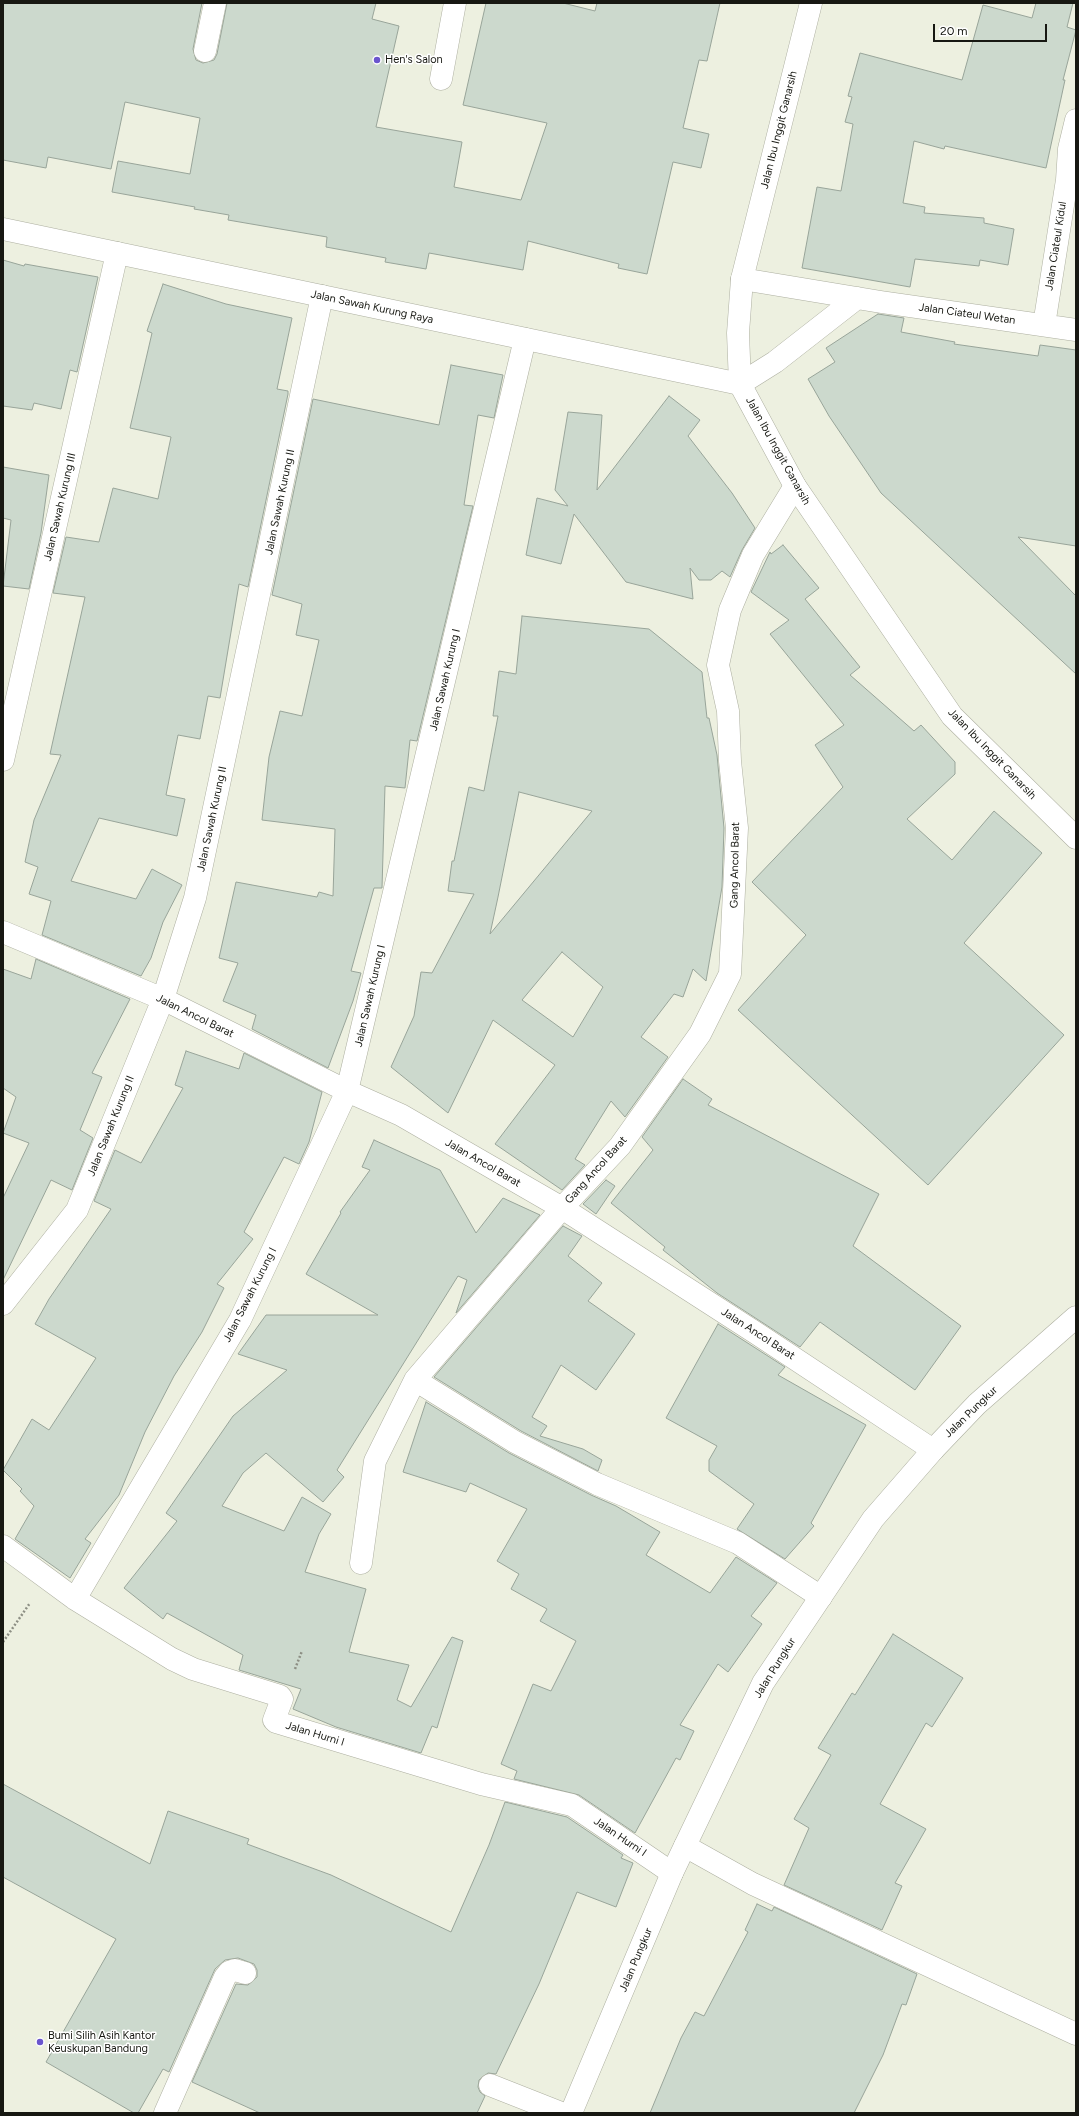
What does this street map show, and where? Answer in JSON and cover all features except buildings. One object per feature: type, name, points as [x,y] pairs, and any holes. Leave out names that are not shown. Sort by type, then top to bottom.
[{"type":"street","points":[[205,51],[216,3]]},
{"type":"street","points":[[441,79],[455,3]]},
{"type":"street","name":"Jalan Ibu Inggit Ganarsih","points":[[810,3],[742,279],[738,333],[740,384],[795,486],[952,716],[1076,838]]},
{"type":"street","name":"Jalan Ciateul Kidul","points":[[1044,325],[1072,181],[1069,150],[1076,120]]},
{"type":"street","name":"Jalan Sawah Kurung Raya","points":[[3,229],[740,384]]},
{"type":"street","name":"Jalan Sawah Kurung III","points":[[3,760],[117,253]]},
{"type":"street","name":"Jalan Ciateul Wetan","points":[[742,279],[857,298],[1076,330]]},
{"type":"street","name":"Jalan Sawah Kurung II","points":[[3,1304],[77,1210],[163,999],[195,898],[322,296]]},
{"type":"street","points":[[740,384],[775,362],[857,298]]},
{"type":"street","name":"Jalan Sawah Kurung I","points":[[75,1599],[240,1320],[347,1091],[525,339]]},
{"type":"street","name":"Gang Ancol Barat","points":[[361,1563],[375,1461],[415,1380],[562,1208],[620,1146],[700,1034],[730,974],[737,828],[730,761],[728,711],[718,665],[732,603],[753,555],[795,486]]},
{"type":"street","name":"Jalan Ancol Barat","points":[[3,932],[163,999],[347,1091],[401,1115],[562,1208],[756,1332],[933,1450]]},
{"type":"street","name":"Jalan Pungkur","points":[[572,2113],[672,1873],[763,1683],[873,1518],[933,1450],[977,1404],[1076,1317]]},
{"type":"street","points":[[415,1380],[515,1442],[597,1484],[738,1543],[821,1597]]},
{"type":"street","name":"Jalan Hurni I","points":[[3,1546],[75,1599],[172,1659],[193,1669],[280,1696],[282,1699],[274,1720],[276,1722],[481,1784],[572,1805],[672,1873]]},
{"type":"street","points":[[685,1846],[753,1884],[1076,2034]]},
{"type":"street","points":[[165,2113],[225,1977],[229,1972],[245,1973]]},
{"type":"street","points":[[490,2085],[561,2113]]},
{"type":"path","points":[[3,1642],[47,1578]]},
{"type":"place","name":"Hen's Salon","points":[[377,60]]},
{"type":"place","name":"Bumi Silih Asih Kantor Keuskupan Bandung","points":[[40,2042]]}]
